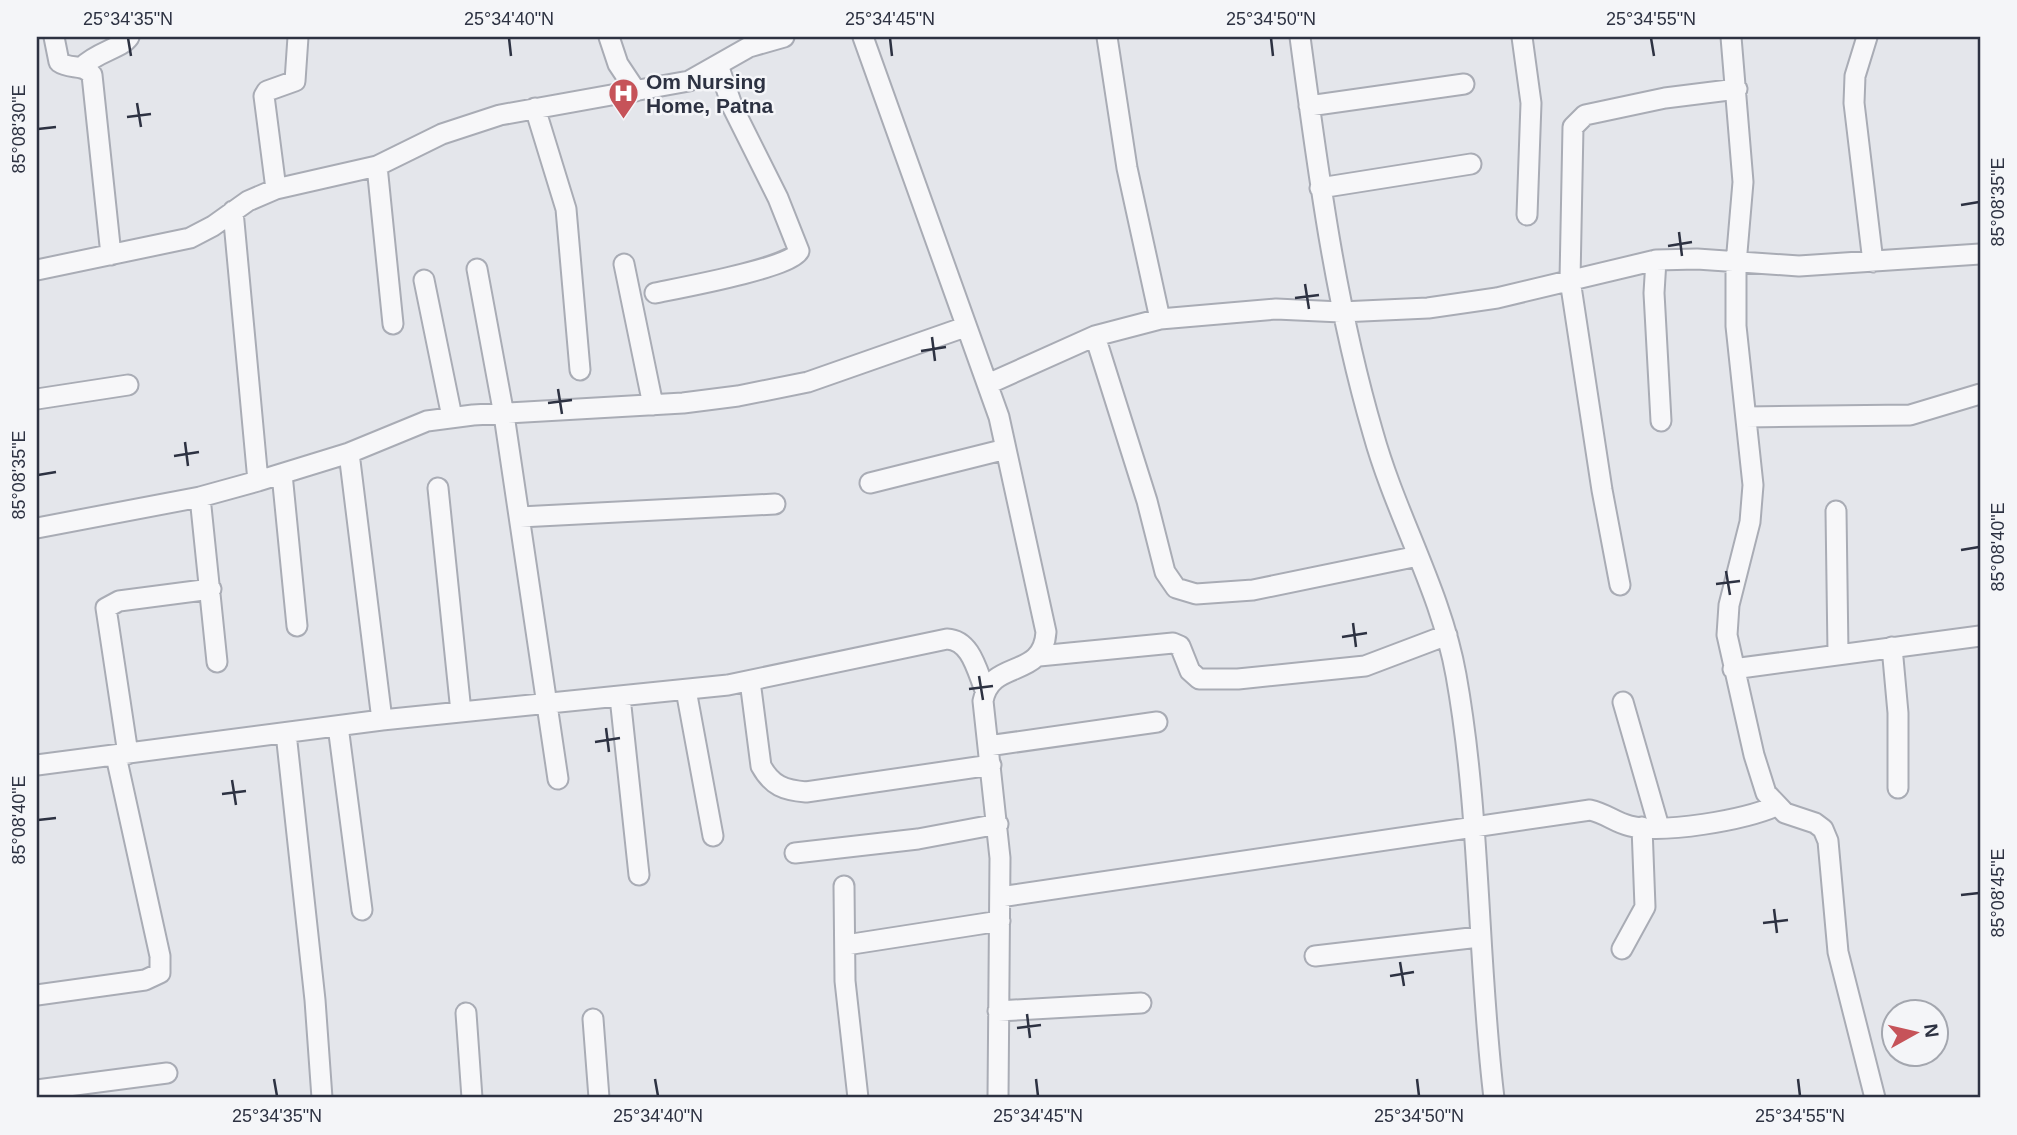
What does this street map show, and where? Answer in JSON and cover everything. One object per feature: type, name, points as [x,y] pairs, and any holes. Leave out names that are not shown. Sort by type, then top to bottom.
[{"type":"street","points":[[54,37],[59,62],[64,66],[82,67],[92,75],[111,255]]},
{"type":"street","points":[[82,67],[98,53],[124,44],[129,37]]},
{"type":"street","points":[[276,189],[264,96],[267,91],[295,81],[298,37]]},
{"type":"street","points":[[609,37],[618,64],[636,91]]},
{"type":"street","points":[[37,270],[190,238],[233,211],[276,189],[377,166],[468,124],[535,108],[689,81],[749,47],[783,37]]},
{"type":"street","points":[[863,37],[965,327],[988,384],[1006,449],[1043,612],[1045,646],[1039,656]]},
{"type":"street","points":[[1107,37],[1127,169],[1160,319]]},
{"type":"street","points":[[1300,37],[1341,312],[1384,471],[1447,635],[1456,676],[1472,827],[1494,1098]]},
{"type":"street","points":[[1522,37],[1531,103],[1527,215]]},
{"type":"street","points":[[1731,37],[1743,182],[1736,264],[1735,326],[1746,417],[1752,506],[1729,605],[1727,635],[1759,776],[1776,806],[1786,813],[1815,823],[1823,829],[1828,841],[1838,952],[1875,1098]]},
{"type":"street","points":[[1867,37],[1855,76],[1854,103],[1873,262]]},
{"type":"street","points":[[655,293],[769,266],[789,260],[799,251],[778,198],[733,108],[718,65]]},
{"type":"street","points":[[1309,106],[1464,84]]},
{"type":"street","points":[[1620,585],[1602,490],[1570,280],[1571,136],[1577,120],[1585,115],[1655,100],[1737,89]]},
{"type":"street","points":[[535,108],[566,209],[580,370]]},
{"type":"street","points":[[1321,188],[1471,164]]},
{"type":"street","points":[[377,166],[393,324]]},
{"type":"street","points":[[233,211],[258,481]]},
{"type":"street","points":[[988,384],[1095,336],[1160,319],[1276,309],[1341,312],[1460,304],[1656,260],[1799,266],[1980,254]]},
{"type":"street","points":[[1656,260],[1655,315],[1661,421]]},
{"type":"street","points":[[624,264],[653,405]]},
{"type":"street","points":[[477,269],[504,415],[558,779]]},
{"type":"street","points":[[425,280],[452,417]]},
{"type":"street","points":[[37,528],[200,497],[349,453],[403,429],[452,417],[653,405],[738,396],[808,382],[965,327]]},
{"type":"street","points":[[1095,336],[1147,500],[1164,572],[1176,588],[1196,594],[1253,590],[1418,556]]},
{"type":"street","points":[[37,399],[128,386]]},
{"type":"street","points":[[1746,417],[1910,415],[1980,394]]},
{"type":"street","points":[[870,483],[1006,449]]},
{"type":"street","points":[[349,453],[382,720]]},
{"type":"street","points":[[282,474],[297,626]]},
{"type":"street","points":[[438,488],[450,583],[461,712]]},
{"type":"street","points":[[200,497],[217,662]]},
{"type":"street","points":[[520,517],[775,504]]},
{"type":"street","points":[[1836,511],[1838,653]]},
{"type":"street","points":[[37,995],[145,980],[160,973],[160,956],[122,755],[106,608],[119,601],[211,589]]},
{"type":"street","points":[[985,690],[992,679],[1039,656],[1173,643],[1184,652],[1194,676],[1199,679],[1238,679],[1365,666],[1447,635]]},
{"type":"street","points":[[1733,669],[1980,636]]},
{"type":"street","points":[[37,765],[382,720],[685,690],[750,681],[947,639],[958,639],[966,647],[985,690],[984,721],[998,824],[998,1098]]},
{"type":"street","points":[[1892,647],[1898,713],[1898,788]]},
{"type":"street","points":[[750,681],[761,766],[768,778],[780,788],[806,792],[1157,722]]},
{"type":"street","points":[[685,690],[713,836]]},
{"type":"street","points":[[620,696],[639,875]]},
{"type":"street","points":[[1622,949],[1645,907],[1651,827],[1623,702]]},
{"type":"street","points":[[338,726],[362,910]]},
{"type":"street","points":[[286,733],[315,1000],[322,1098]]},
{"type":"street","points":[[1000,897],[1590,810],[1623,824],[1651,827],[1729,820],[1776,806]]},
{"type":"street","points":[[795,853],[863,846],[998,824]]},
{"type":"street","points":[[844,886],[845,981],[858,1098]]},
{"type":"street","points":[[846,945],[1000,920]]},
{"type":"street","points":[[1315,956],[1479,937]]},
{"type":"street","points":[[998,1011],[1141,1003]]},
{"type":"street","points":[[466,1013],[472,1098]]},
{"type":"street","points":[[593,1019],[599,1098]]},
{"type":"street","points":[[37,1090],[167,1073]]},
{"type":"place","name":"Om Nursing Home, Patna","points":[[623,120]]}]
